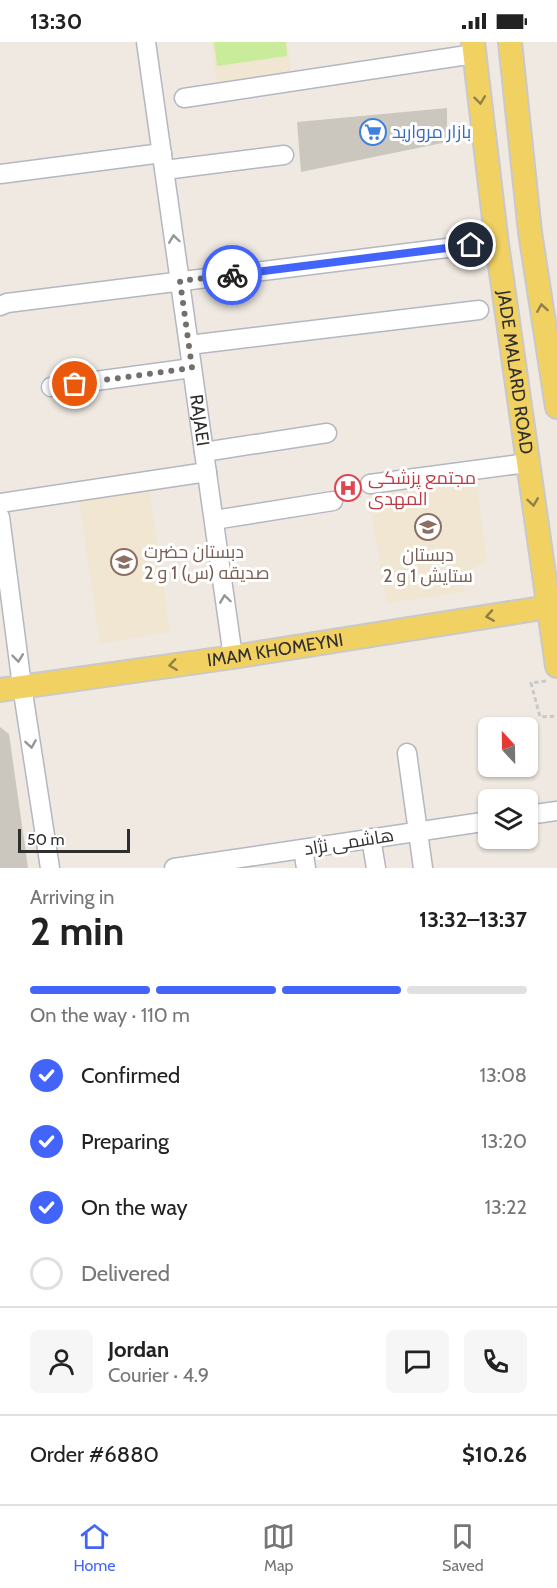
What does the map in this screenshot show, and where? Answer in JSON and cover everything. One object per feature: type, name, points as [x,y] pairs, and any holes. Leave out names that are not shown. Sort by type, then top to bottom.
[{"type":"main road","name":"JADE MALARD ROAD","points":[[510,42],[530,232],[555,370],[557,407]]},
{"type":"main road","name":"JADE MALARD ROAD","points":[[474,48],[497,244],[548,607],[553,673]]},
{"type":"main road","points":[[486,150],[493,163],[504,173],[512,173],[519,169],[524,159]]},
{"type":"main road","points":[[497,244],[504,229],[515,224],[523,226],[530,232]]},
{"type":"main road","name":"IMAM KHOMEYNI","points":[[11,688],[233,657],[548,607]]},
{"type":"street","name":"RAJAEI","points":[[147,42],[233,657]]},
{"type":"street","points":[[184,98],[474,48]]},
{"type":"street","points":[[0,174],[284,155]]},
{"type":"street","points":[[0,306],[7,303],[471,245]]},
{"type":"street","points":[[189,345],[479,310]]},
{"type":"street","points":[[51,387],[192,368]]},
{"type":"street","points":[[204,452],[327,433]]},
{"type":"street","points":[[370,484],[527,463]]},
{"type":"street","points":[[0,503],[207,472]]},
{"type":"street","points":[[214,520],[333,501]]},
{"type":"street","points":[[0,518],[11,688],[50,868]]},
{"type":"street","points":[[407,753],[423,868]]},
{"type":"street","points":[[538,814],[557,811]]},
{"type":"street","name":"هاشمی نژاد","points":[[174,868],[478,823]]},
{"type":"street","points":[[371,838],[376,868]]},
{"type":"street","points":[[303,849],[306,868]]},
{"type":"path","points":[[553,673],[531,683],[540,717],[557,716]]},
{"type":"shaded area","points":[[211,42],[287,42],[293,81],[218,93]]},
{"type":"shaded area","name":"دبستان ستایش 1 و 2","points":[[476,477],[487,561],[462,574],[464,592],[387,603],[368,494]]},
{"type":"shaded area","name":"دبستان حضرت صدیقه (س) 1 و 2","points":[[148,481],[170,632],[100,644],[78,492]]},
{"type":"green space","points":[[214,42],[286,42],[287,56],[217,66]]},
{"type":"building","name":"بازار مروارید","points":[[447,108],[447,142],[301,172],[297,122]]},
{"type":"building","points":[[0,727],[9,734],[28,868],[0,868]]},
{"type":"way so far","points":[[75,384],[192,368],[180,281],[232,275]]},
{"type":"place","name":"بازار مروارید","points":[[373,132]]},
{"type":"place","name":"مجتمع پزشکی المهدی","points":[[348,488]]},
{"type":"place","name":"دبستان ستایش 1 و 2","points":[[428,527]]},
{"type":"place","name":"دبستان حضرت صدیقه (س) 1 و 2","points":[[124,562]]},
{"type":"route","points":[[232,275],[471,245]]}]
